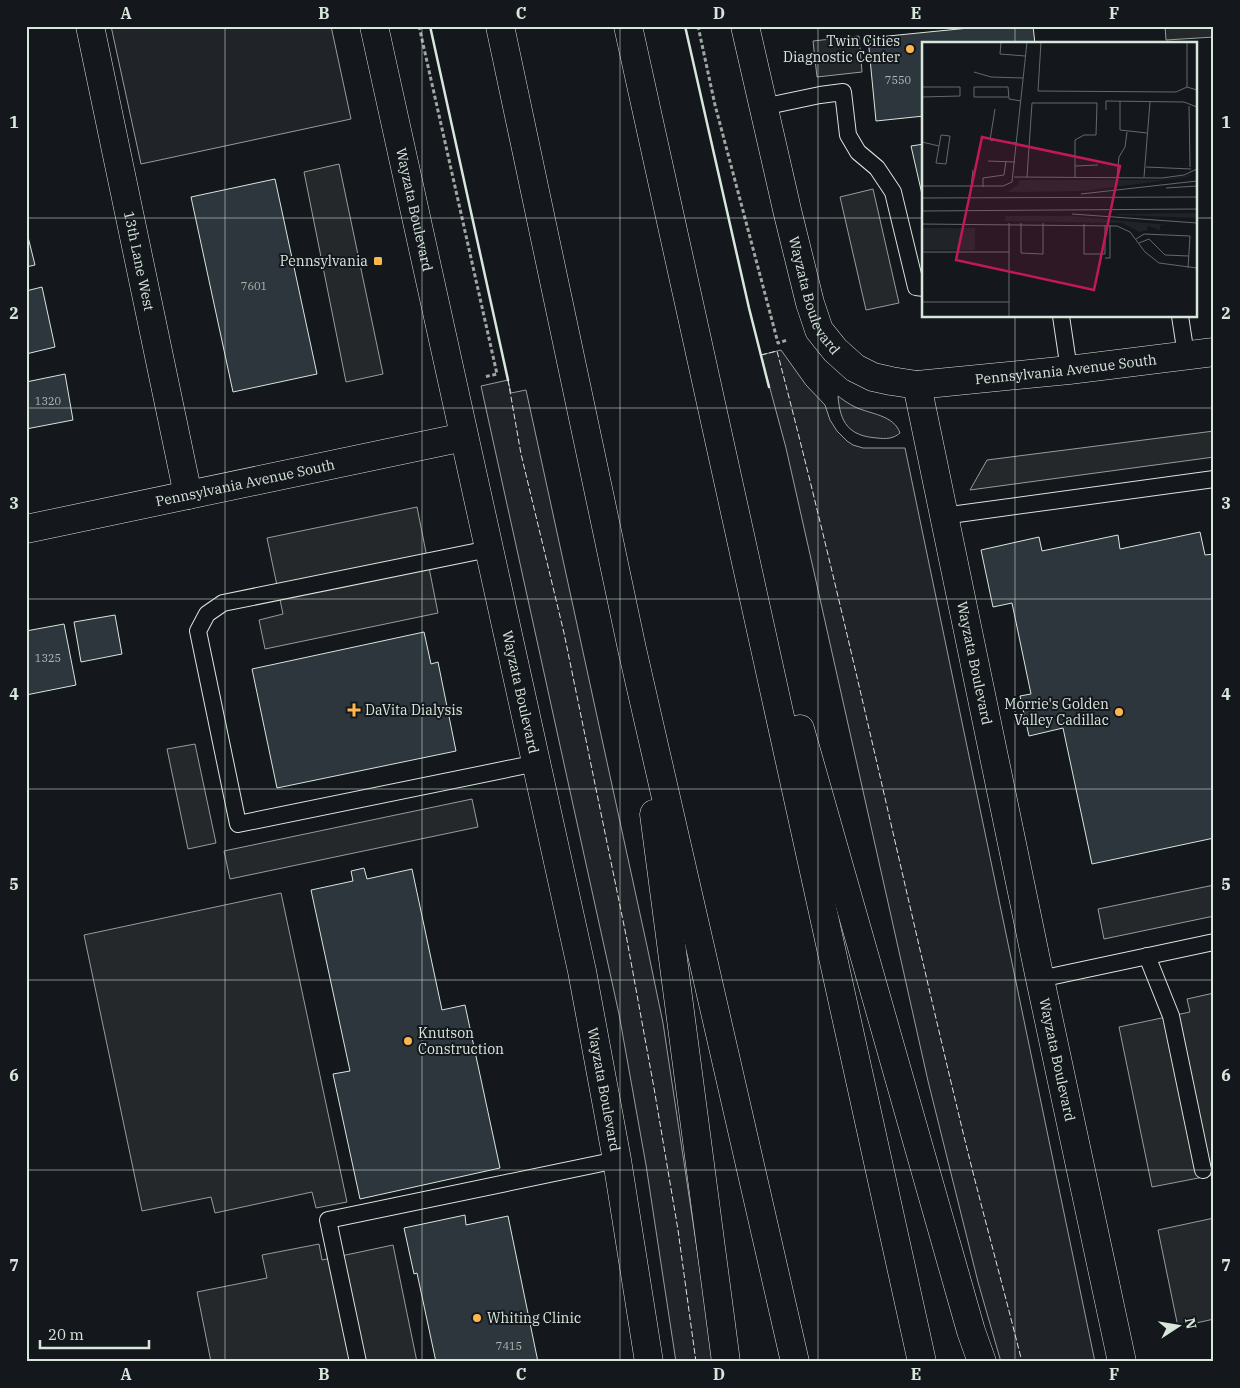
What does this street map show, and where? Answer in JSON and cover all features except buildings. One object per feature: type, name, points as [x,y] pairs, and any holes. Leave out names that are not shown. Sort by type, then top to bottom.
[{"type":"main road","name":"13th Lane West","points":[[90,26],[188,494]]},
{"type":"main road","name":"Wayzata Boulevard","points":[[374,26],[582,971],[617,1160],[643,1361]]},
{"type":"main road","points":[[500,26],[632,649],[795,1362]]},
{"type":"main road","points":[[628,26],[922,1362]]},
{"type":"main road","name":"Wayzata Boulevard","points":[[745,26],[788,214],[810,303],[819,330],[835,350],[855,368],[872,377],[891,382],[917,385],[1040,979],[1122,1362]]},
{"type":"main road","name":"Pennsylvania Avenue South","points":[[917,385],[1069,370],[1214,352]]},
{"type":"main road","name":"Pennsylvania Avenue South","points":[[26,529],[464,437]]},
{"type":"main road","points":[[723,458],[982,1362]]},
{"type":"main road","points":[[632,649],[726,1362]]},
{"type":"lane","points":[[763,107],[843,92],[848,135],[858,152],[877,168],[894,192],[916,287],[922,288]]},
{"type":"lane","points":[[1061,318],[1069,370]]},
{"type":"lane","points":[[1180,318],[1186,355]]},
{"type":"lane","points":[[943,516],[1214,479]]},
{"type":"lane","points":[[490,549],[223,603],[207,614],[198,631],[238,824],[537,762]]},
{"type":"lane","points":[[1040,979],[1214,942]]},
{"type":"lane","points":[[1147,956],[1171,1016],[1204,1170]]},
{"type":"lane","points":[[358,1362],[328,1220],[617,1160]]},
{"type":"path","points":[[418,26],[497,374],[482,378]]},
{"type":"path","points":[[698,26],[715,105],[778,343],[792,339]]},
{"type":"shaded area","points":[[111,26],[331,26],[351,119],[141,164]]},
{"type":"shaded area","points":[[1165,26],[1214,26],[1214,37],[1166,40]]},
{"type":"shaded area","points":[[859,36],[862,72],[817,77],[813,41]]},
{"type":"shaded area","points":[[339,164],[383,374],[346,382],[304,172]]},
{"type":"shaded area","points":[[873,189],[899,303],[866,310],[840,197]]},
{"type":"shaded area","points":[[781,350],[806,385],[825,405],[830,420],[847,441],[863,448],[905,448],[1095,1362],[1001,1362],[978,1282],[928,1081],[786,448],[761,355]]},
{"type":"shaded area","points":[[508,380],[511,393],[526,390],[647,946],[663,1023],[714,1362],[676,1362],[646,1165],[619,1014],[481,386]]},
{"type":"shaded area","points":[[838,396],[855,407],[893,422],[900,433],[892,437],[883,438],[867,437],[853,431],[844,421],[841,414]]},
{"type":"shaded area","points":[[1214,431],[1214,457],[970,490],[987,460]]},
{"type":"shaded area","points":[[417,507],[438,613],[265,649],[259,620],[283,614],[267,538]]},
{"type":"shaded area","points":[[195,744],[216,843],[188,849],[167,749]]},
{"type":"shaded area","points":[[472,799],[478,827],[230,879],[224,851]]},
{"type":"shaded area","points":[[1214,885],[1214,916],[1104,939],[1098,909]]},
{"type":"shaded area","points":[[281,893],[347,1202],[316,1208],[312,1192],[215,1213],[211,1197],[142,1211],[84,935]]},
{"type":"shaded area","points":[[1214,993],[1214,1175],[1152,1187],[1119,1027],[1190,1012],[1187,999]]},
{"type":"shaded area","points":[[1214,1218],[1214,1319],[1178,1327],[1158,1230]]},
{"type":"shaded area","points":[[319,1244],[322,1260],[393,1245],[417,1362],[211,1362],[197,1292],[267,1278],[262,1255]]},
{"type":"fence","points":[[761,355],[777,351],[802,447],[961,1124],[1022,1362]]},
{"type":"fence","points":[[508,380],[521,454],[564,633],[627,940],[678,1230],[696,1362]]},
{"type":"wall","points":[[430,26],[508,380]]},
{"type":"wall","points":[[685,26],[749,308],[769,387]]},
{"type":"place","name":"Twin Cities Diagnostic Center","points":[[910,49]]},
{"type":"place","name":"Pennsylvania","points":[[378,261]]},
{"type":"place","name":"DaVita Dialysis","points":[[354,710]]},
{"type":"place","name":"Morrie's Golden Valley Cadillac","points":[[1119,712]]},
{"type":"place","name":"Knutson Construction","points":[[408,1041]]},
{"type":"place","name":"Whiting Clinic","points":[[477,1318]]}]
